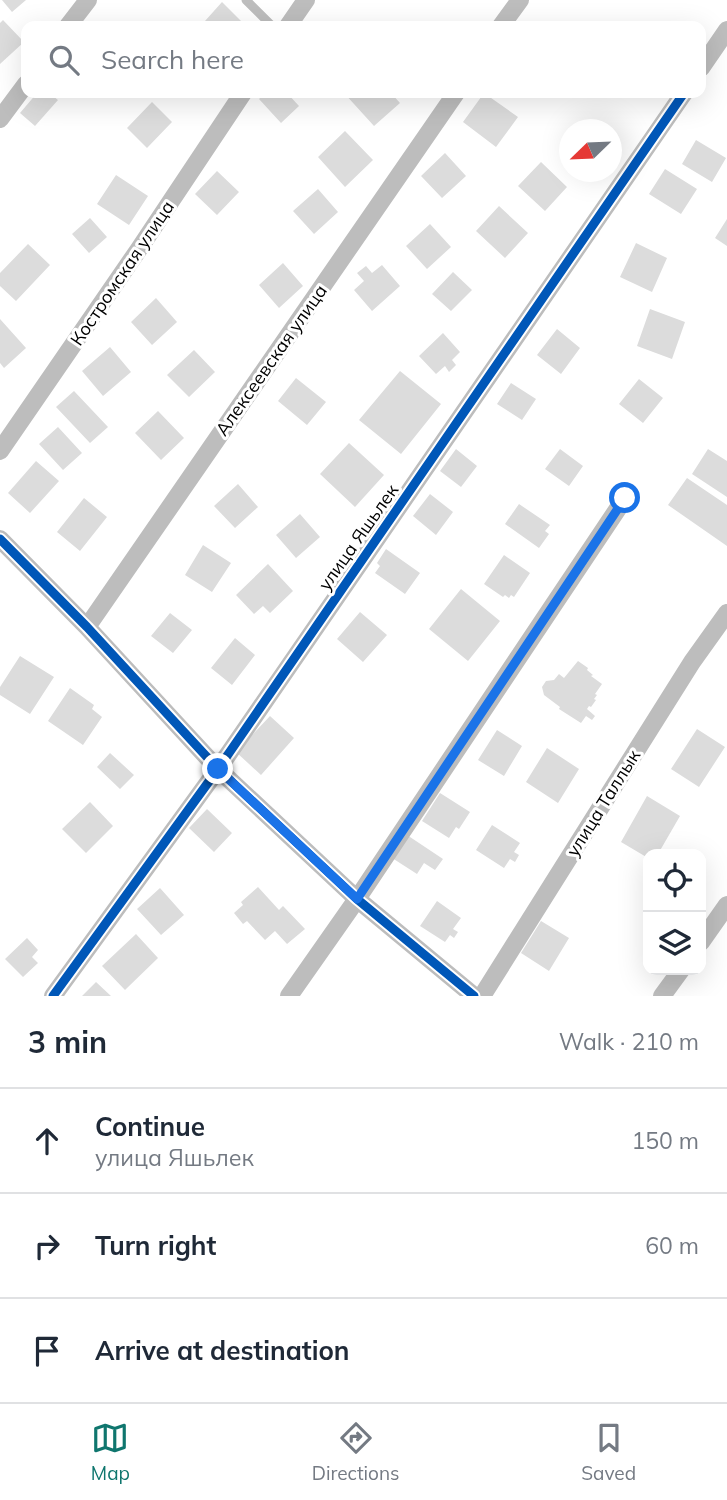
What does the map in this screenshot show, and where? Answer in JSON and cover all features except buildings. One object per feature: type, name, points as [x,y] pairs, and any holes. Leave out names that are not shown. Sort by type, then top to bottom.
[{"type":"street","points":[[72,21],[88,0]]},
{"type":"street","points":[[291,21],[306,0]]},
{"type":"street","points":[[505,21],[520,0]]},
{"type":"street","points":[[706,61],[727,30]]},
{"type":"street","points":[[0,119],[21,91]]},
{"type":"street","name":"Костромская улица","points":[[0,451],[240,98]]},
{"type":"street","name":"Алексеевская улица","points":[[87,627],[453,98]]},
{"type":"street","name":"улица Яшьлек","points":[[53,996],[218,769],[681,98]]},
{"type":"street","points":[[289,996],[357,899],[625,498]]},
{"type":"street","points":[[0,539],[87,627],[218,769],[357,899],[474,996]]},
{"type":"street","name":"улица Таллык","points":[[482,996],[692,662],[727,612]]},
{"type":"street","points":[[706,935],[727,905]]},
{"type":"street","points":[[662,996],[677,975]]},
{"type":"lane","points":[[246,0],[267,21]]},
{"type":"cycle path","points":[[53,996],[218,769],[681,98]]},
{"type":"cycle path","points":[[0,539],[87,627],[218,769],[357,899],[474,996]]},
{"type":"route","points":[[218,769],[357,899],[625,498]]}]
